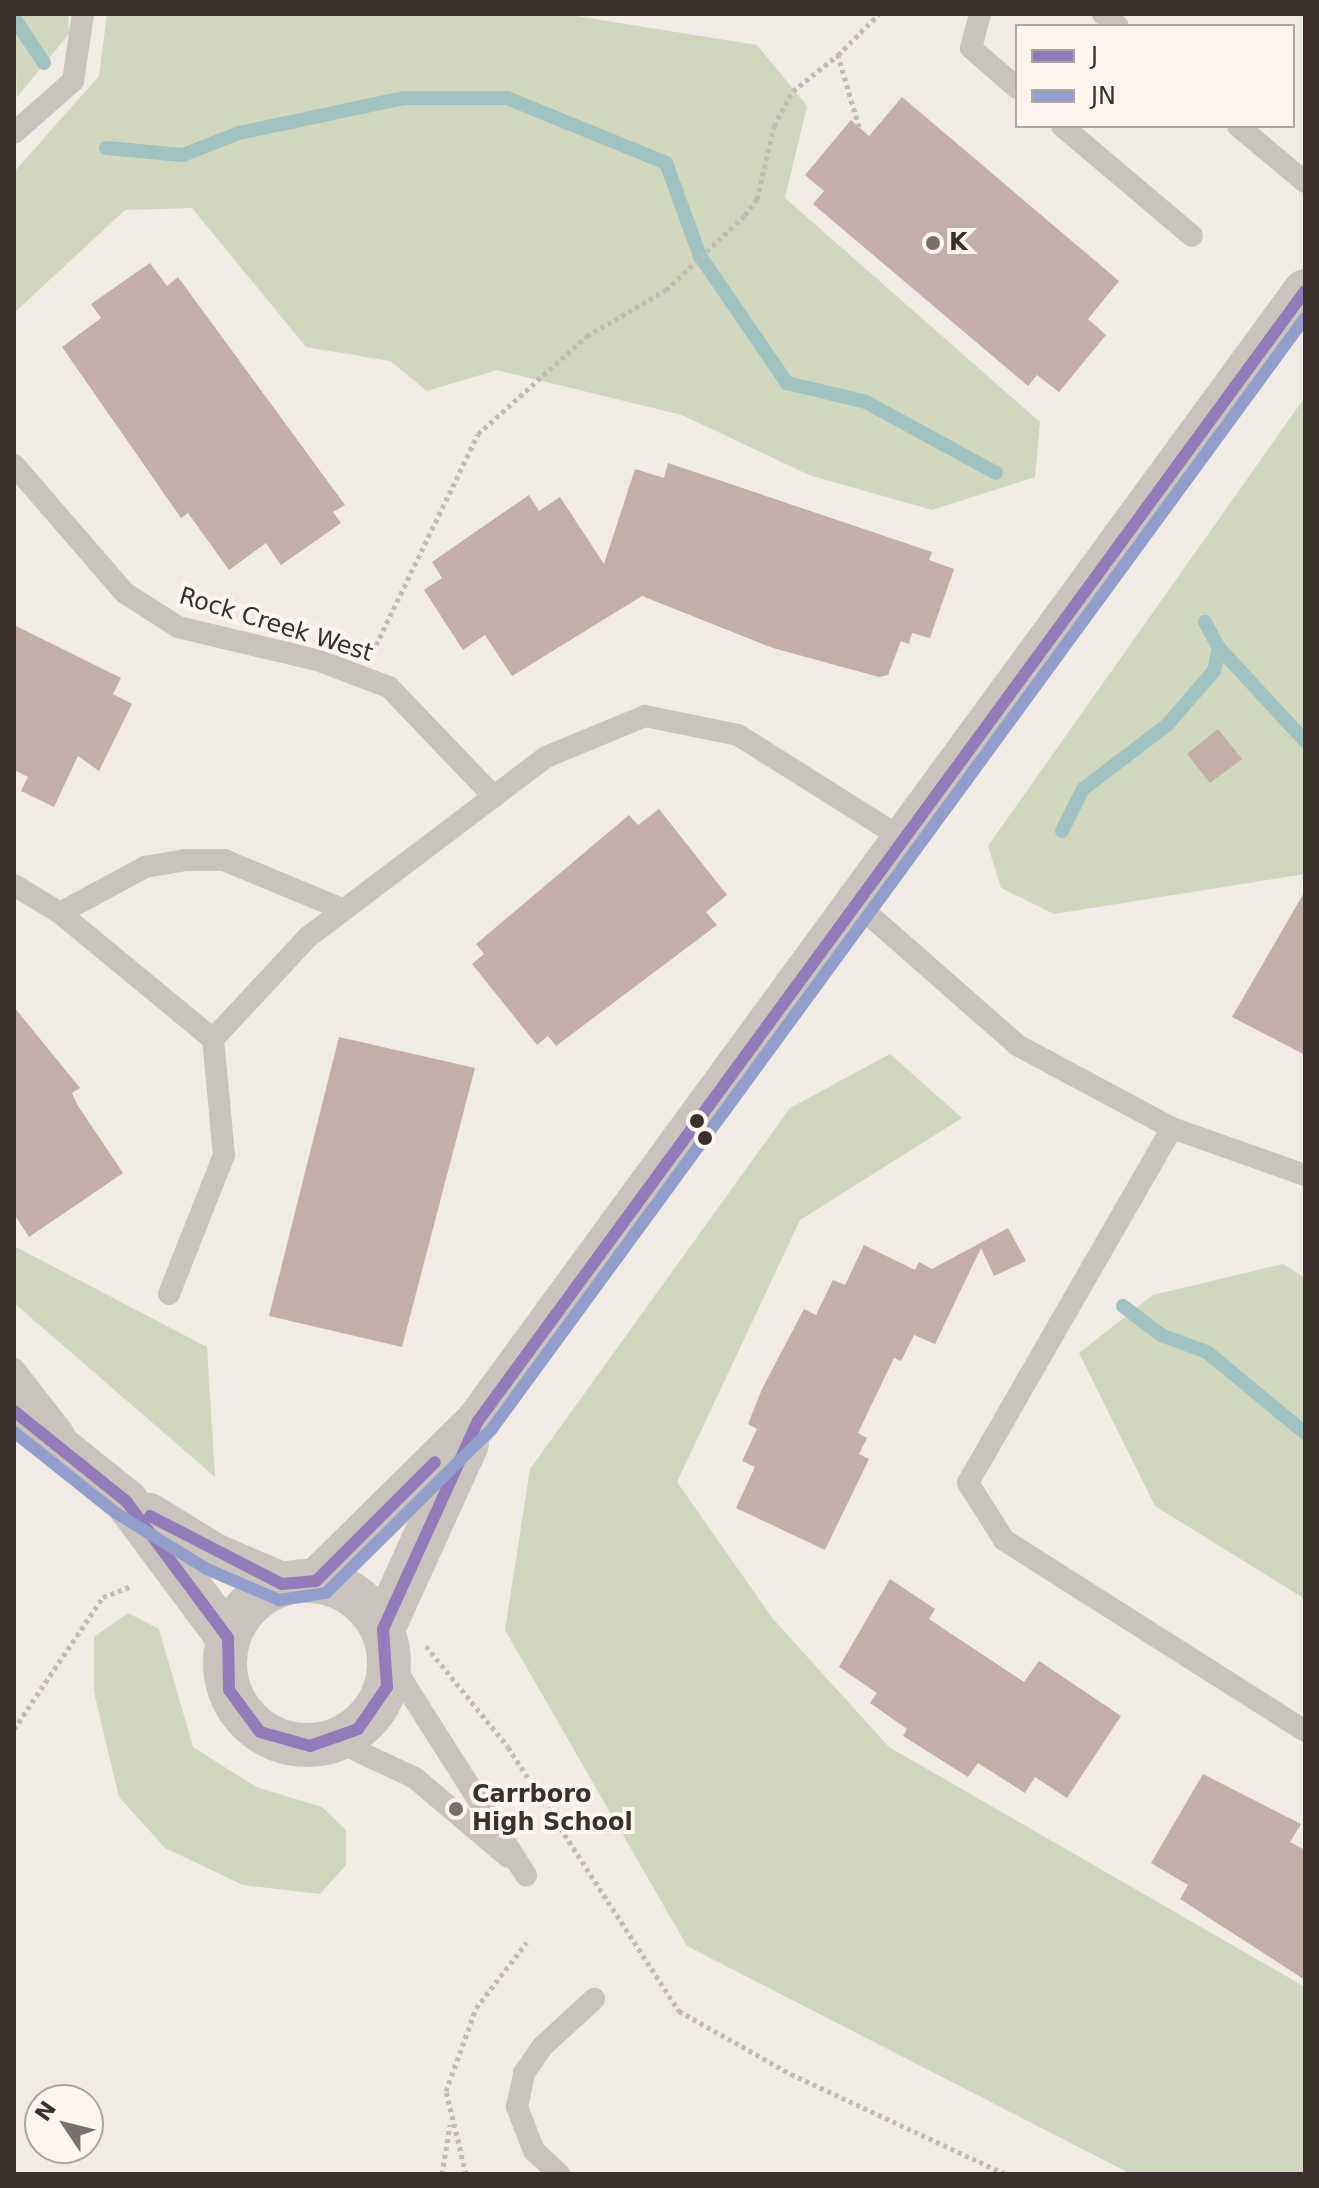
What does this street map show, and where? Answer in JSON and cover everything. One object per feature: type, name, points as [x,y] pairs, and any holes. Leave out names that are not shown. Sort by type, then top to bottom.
[{"type":"street","points":[[228,1638],[259,1596],[299,1583],[478,1421],[859,906],[1305,291]]},
{"type":"street","points":[[14,1411],[85,1463],[126,1501],[228,1638],[229,1690],[260,1732],[310,1746],[336,1741],[376,1710],[397,1642],[478,1421]]},
{"type":"street","points":[[126,1501],[214,1555],[299,1583],[343,1588],[397,1642]]},
{"type":"lane","points":[[14,133],[73,81],[83,14]]},
{"type":"lane","points":[[980,14],[971,48],[1015,86]]},
{"type":"lane","points":[[1064,128],[1192,236]]},
{"type":"lane","points":[[1240,128],[1305,182]]},
{"type":"lane","name":"Rock Creek West","points":[[14,465],[125,593],[178,627],[389,687],[494,797]]},
{"type":"lane","points":[[213,1039],[308,937],[546,757],[645,716],[738,735],[906,841]]},
{"type":"lane","points":[[60,913],[145,867],[186,860],[238,865],[344,910]]},
{"type":"lane","points":[[14,885],[60,913],[213,1039],[224,1155],[169,1294]]},
{"type":"lane","points":[[859,906],[1017,1045],[1172,1128],[1305,1175]]},
{"type":"lane","points":[[1172,1128],[968,1483],[1004,1540],[1305,1731]]},
{"type":"lane","points":[[14,1369],[85,1463]]},
{"type":"lane","points":[[336,1741],[385,1758],[415,1778],[526,1875],[397,1642]]},
{"type":"lane","points":[[559,2174],[534,2151],[519,2095],[542,2047],[594,1999]]},
{"type":"path","points":[[361,677],[478,434],[587,336],[666,290],[745,215],[757,199],[774,126],[793,91],[838,55],[879,14]]},
{"type":"path","points":[[838,55],[859,127]]},
{"type":"path","points":[[14,1729],[103,1597],[132,1586]]},
{"type":"path","points":[[397,1642],[508,1747],[679,2011],[791,2074],[1005,2174]]},
{"type":"path","points":[[466,2174],[446,2091],[476,2008],[527,1942]]},
{"type":"path","points":[[442,2174],[451,2120]]},
{"type":"green space","points":[[14,14],[68,14],[69,34],[17,97]]},
{"type":"green space","points":[[107,14],[563,14],[757,45],[807,106],[785,198],[1040,422],[1035,477],[932,510],[809,475],[682,415],[497,370],[427,391],[390,361],[306,347],[192,208],[125,210],[14,313],[14,172],[99,76]]},
{"type":"green space","points":[[1305,397],[1305,874],[1054,914],[1001,888],[988,846]]},
{"type":"green space","points":[[890,1054],[962,1118],[800,1220],[677,1482],[773,1619],[889,1747],[1305,1987],[1305,2174],[1131,2174],[687,1946],[505,1630],[530,1469],[790,1108]]},
{"type":"green space","points":[[14,1246],[207,1347],[215,1477],[14,1303]]},
{"type":"green space","points":[[1283,1264],[1305,1278],[1305,1599],[1155,1506],[1079,1353],[1153,1295]]},
{"type":"green space","points":[[128,1613],[159,1629],[193,1747],[256,1787],[322,1807],[346,1830],[346,1865],[320,1894],[243,1885],[165,1848],[119,1797],[94,1692],[94,1637]]},
{"type":"building","name":"K","points":[[902,97],[1119,281],[1088,319],[1106,335],[1059,392],[1037,375],[1028,386],[813,204],[824,191],[805,175],[851,120],[869,136]]},
{"type":"building","points":[[150,263],[167,286],[178,277],[345,505],[333,512],[341,523],[281,565],[266,543],[229,570],[188,513],[181,518],[62,347],[101,318],[91,304]]},
{"type":"building","points":[[668,463],[932,552],[929,560],[954,569],[930,638],[912,633],[909,644],[901,641],[888,675],[879,677],[773,648],[642,596],[512,676],[485,635],[463,650],[424,590],[442,578],[432,562],[529,495],[539,511],[560,497],[604,564],[635,469],[664,478]]},
{"type":"building","points":[[14,625],[121,678],[113,694],[132,704],[99,771],[78,756],[54,807],[21,791],[28,777],[14,770]]},
{"type":"building","points":[[1218,729],[1242,759],[1210,783],[1187,754]]},
{"type":"building","points":[[659,809],[727,895],[706,912],[717,925],[556,1046],[548,1036],[537,1045],[472,964],[484,954],[476,944],[629,815],[638,825]]},
{"type":"building","points":[[1305,891],[1305,1055],[1232,1017]]},
{"type":"building","points":[[14,1007],[80,1088],[72,1093],[78,1106],[123,1173],[29,1237],[14,1214]]},
{"type":"building","points":[[339,1037],[475,1068],[402,1347],[269,1316]]},
{"type":"building","points":[[1008,1228],[1026,1261],[994,1276],[981,1248],[935,1344],[914,1335],[901,1361],[894,1358],[858,1433],[867,1438],[859,1454],[869,1459],[825,1550],[736,1508],[755,1467],[742,1461],[757,1429],[748,1424],[762,1389],[804,1309],[816,1315],[833,1280],[845,1285],[864,1245],[915,1270],[919,1262],[932,1269]]},
{"type":"building","points":[[890,1579],[935,1609],[929,1619],[1024,1682],[1039,1661],[1121,1716],[1067,1798],[1035,1777],[1025,1793],[978,1763],[968,1777],[903,1736],[907,1729],[870,1703],[877,1693],[839,1667]]},
{"type":"building","points":[[1203,1774],[1301,1824],[1290,1842],[1305,1850],[1305,1980],[1180,1899],[1188,1885],[1151,1863]]},
{"type":"waterway","points":[[14,18],[44,63]]},
{"type":"waterway","points":[[106,148],[183,155],[239,133],[403,98],[507,98],[666,163],[700,256],[787,383],[866,402],[996,473]]},
{"type":"waterway","points":[[1205,622],[1219,648],[1305,741]]},
{"type":"waterway","points":[[1062,831],[1083,789],[1167,725],[1214,671],[1219,648]]},
{"type":"waterway","points":[[1123,1306],[1161,1335],[1207,1352],[1305,1433]]},
{"type":"transit line","name":"J","points":[[14,1411],[126,1501],[228,1638],[229,1690],[260,1732],[310,1746],[358,1729],[387,1687],[383,1629],[478,1421],[1305,291]]},
{"type":"transit line","name":"JN","points":[[14,1432],[116,1513],[207,1569],[279,1600],[326,1593],[491,1430],[1305,318]]},
{"type":"transit line","name":"J","points":[[150,1516],[282,1584],[316,1581],[435,1462]]},
{"type":"place","name":"K","points":[[933,243]]},
{"type":"place","name":"Carrboro High School","points":[[456,1809]]}]
